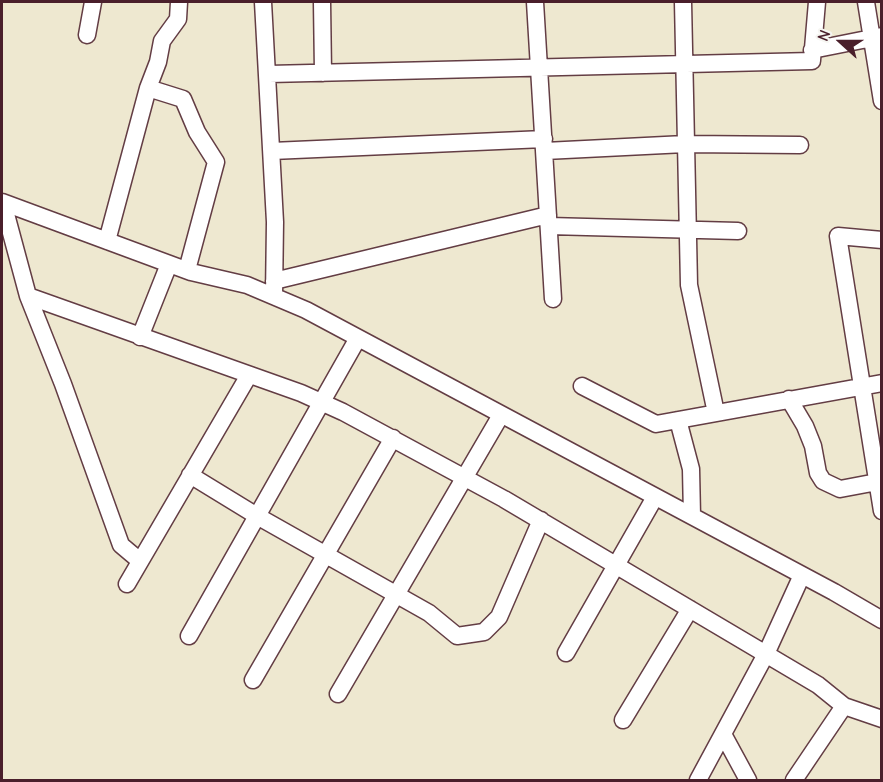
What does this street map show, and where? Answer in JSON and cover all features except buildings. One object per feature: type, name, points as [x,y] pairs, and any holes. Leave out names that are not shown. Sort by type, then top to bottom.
[{"type":"street","points":[[87,35],[93,2]]},
{"type":"street","points":[[107,241],[148,88],[158,62],[162,40],[178,19],[179,2]]},
{"type":"street","points":[[263,2],[276,222],[274,288]]},
{"type":"street","points":[[322,2],[323,73]]},
{"type":"street","points":[[535,2],[553,299]]},
{"type":"street","points":[[683,2],[689,285],[716,413]]},
{"type":"street","points":[[812,60],[817,2]]},
{"type":"street","points":[[866,2],[877,37],[882,101]]},
{"type":"street","points":[[269,75],[812,60],[877,37]]},
{"type":"street","points":[[148,88],[183,99],[196,132],[216,162],[187,270]]},
{"type":"street","points":[[272,151],[544,145],[800,145]]},
{"type":"street","points":[[2,202],[187,270],[247,285],[274,288],[549,220],[738,231]]},
{"type":"street","points":[[2,202],[28,296],[121,545],[140,561]]},
{"type":"street","points":[[882,240],[838,236],[882,511]]},
{"type":"street","points":[[141,337],[169,264]]},
{"type":"street","points":[[274,288],[358,338],[882,620]]},
{"type":"street","points":[[28,296],[321,402],[393,438],[541,520],[818,685],[844,706],[882,719]]},
{"type":"street","points":[[189,636],[358,338]]},
{"type":"street","points":[[127,584],[249,375]]},
{"type":"street","points":[[582,386],[656,424],[882,383]]},
{"type":"street","points":[[789,399],[809,436],[818,473],[823,482],[840,489],[879,482]]},
{"type":"street","points":[[338,694],[501,415]]},
{"type":"street","points":[[678,420],[691,470],[692,516]]},
{"type":"street","points":[[253,680],[393,438]]},
{"type":"street","points":[[190,475],[257,516],[429,613],[457,636],[484,632],[499,617],[541,520]]},
{"type":"street","points":[[566,653],[618,566],[655,497]]},
{"type":"street","points":[[698,780],[766,654],[802,575]]},
{"type":"street","points":[[623,720],[690,609]]},
{"type":"street","points":[[794,780],[844,706]]},
{"type":"street","points":[[723,734],[748,780]]}]
